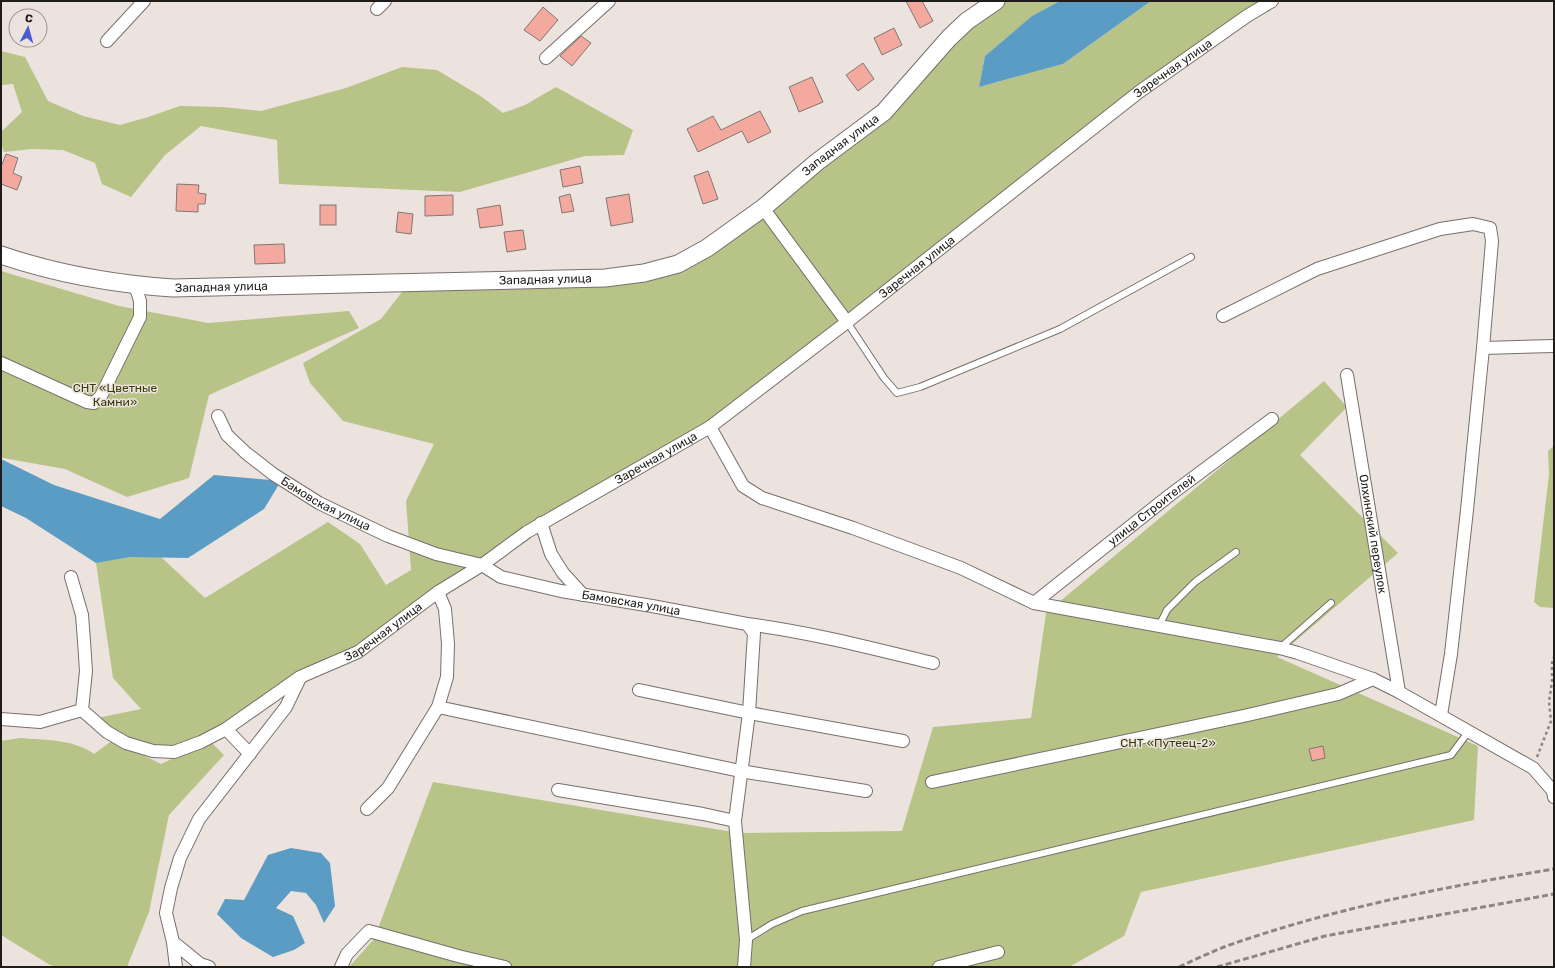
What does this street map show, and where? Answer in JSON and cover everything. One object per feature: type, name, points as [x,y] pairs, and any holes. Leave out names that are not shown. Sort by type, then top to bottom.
[{"type":"main road","name":"Западная улица","points":[[1,255],[25,263],[82,277],[135,285],[173,288],[605,278],[644,274],[678,264],[707,248],[763,208],[817,162],[884,112],[949,38],[968,21],[996,1]]},
{"type":"street","points":[[107,41],[144,1]]},
{"type":"street","points":[[546,58],[609,1]]},
{"type":"street","name":"Заречная улица","points":[[82,710],[107,732],[119,740],[153,751],[174,752],[201,742],[226,729],[300,677],[358,652],[438,592],[482,565],[541,523],[710,427],[847,322],[1139,92],[1247,16],[1272,1]]},
{"type":"street","points":[[763,208],[847,322]]},
{"type":"street","points":[[1223,316],[1317,269],[1440,229],[1473,224],[1490,228],[1492,241],[1483,348],[1451,654],[1441,715]]},
{"type":"street","points":[[1,362],[87,402],[94,403],[101,396],[140,317],[140,302],[135,285]]},
{"type":"street","points":[[1483,348],[1554,346]]},
{"type":"street","name":"Олхинский переулок","points":[[1347,375],[1399,692]]},
{"type":"street","name":"Бамовская улица","points":[[218,416],[227,435],[246,453],[273,474],[320,503],[388,536],[429,552],[482,565],[501,577],[583,595],[833,639],[933,663]]},
{"type":"street","name":"улица Строителей","points":[[1034,603],[1170,495],[1272,419]]},
{"type":"street","points":[[710,427],[744,486],[762,498],[853,528],[961,568],[1034,603],[1298,652],[1373,679],[1441,715],[1533,768],[1552,791],[1554,797]]},
{"type":"street","points":[[541,523],[551,554],[563,573],[583,595]]},
{"type":"street","points":[[1,719],[40,722],[82,710],[86,671],[82,615],[71,577]]},
{"type":"street","points":[[367,809],[388,788],[438,707],[447,677],[448,644],[445,609],[438,592]]},
{"type":"street","points":[[744,967],[746,940],[734,821],[749,713],[754,633],[747,624]]},
{"type":"street","points":[[176,967],[173,942],[166,913],[171,888],[180,858],[199,819],[286,708],[300,677]]},
{"type":"street","points":[[932,782],[1338,694],[1373,679]]},
{"type":"street","points":[[640,690],[749,713],[903,741]]},
{"type":"street","points":[[438,707],[740,771],[866,791]]},
{"type":"street","points":[[226,729],[250,754]]},
{"type":"street","points":[[558,790],[734,821]]},
{"type":"street","points":[[341,967],[347,954],[369,931],[442,952],[505,967]]},
{"type":"street","points":[[173,942],[200,964],[209,967]]},
{"type":"street","points":[[939,967],[998,952]]},
{"type":"lane","points":[[847,322],[884,378],[897,393],[920,387],[1060,329],[1191,257]]},
{"type":"lane","points":[[1159,626],[1167,610],[1196,582],[1236,552]]},
{"type":"lane","points":[[1280,648],[1331,603]]},
{"type":"lane","points":[[746,940],[772,924],[802,911],[1451,756],[1469,731]]},
{"type":"path","points":[[1533,768],[1551,721],[1549,702],[1552,681],[1552,663],[1554,657]]},
{"type":"green space","points":[[996,1],[1060,1],[1032,16],[985,56],[979,87],[1063,64],[1151,1],[1272,1],[1247,16],[710,427],[541,523],[358,652],[300,677],[201,742],[153,751],[92,719],[141,709],[113,678],[96,563],[131,557],[161,557],[205,598],[328,522],[360,544],[386,585],[411,570],[406,501],[434,444],[343,421],[310,383],[303,363],[381,319],[409,283],[605,278],[678,264],[817,162]]},
{"type":"green space","points":[[1,51],[25,57],[48,101],[83,116],[120,125],[180,106],[223,107],[261,111],[346,88],[402,67],[437,70],[482,97],[503,113],[525,105],[556,87],[633,130],[624,155],[585,156],[460,192],[279,184],[277,140],[201,126],[165,155],[131,197],[102,184],[95,163],[63,150],[32,149],[4,152],[1,143],[1,132],[22,112],[13,84],[1,85]]},
{"type":"green space","name":"СНТ «Цветные Камни»","points":[[1,271],[119,306],[208,323],[349,311],[359,328],[209,395],[189,478],[127,497],[65,469],[3,458],[1,456]]},
{"type":"green space","name":"СНТ «Путеец-2»","points":[[1324,381],[1347,407],[1300,455],[1398,553],[1277,657],[1478,746],[1474,820],[1141,892],[1124,936],[1069,967],[349,967],[374,939],[433,782],[739,833],[902,831],[933,727],[1031,718],[1046,613]]},
{"type":"green space","points":[[1554,446],[1554,608],[1540,607],[1534,602],[1549,474],[1548,451]]},
{"type":"green space","points":[[20,738],[68,743],[77,745],[94,754],[113,740],[161,764],[210,741],[224,755],[169,815],[149,912],[127,967],[58,967],[50,965],[1,935],[1,741]]},
{"type":"water","points":[[1060,1],[1151,1],[1063,64],[979,87],[985,56],[1032,16]]},
{"type":"water","points":[[1,459],[54,485],[160,519],[214,475],[281,481],[264,509],[188,558],[131,557],[96,563],[26,518],[1,506]]},
{"type":"water","points":[[291,848],[321,853],[330,863],[335,906],[324,923],[316,905],[306,893],[291,891],[276,908],[293,916],[305,943],[294,950],[273,957],[241,938],[217,914],[225,899],[244,900],[268,855]]},
{"type":"building","points":[[906,1],[922,1],[933,21],[920,28]]},
{"type":"building","points":[[543,7],[558,20],[540,41],[524,30]]},
{"type":"building","points":[[894,28],[902,45],[882,55],[874,38]]},
{"type":"building","points":[[581,36],[591,43],[572,66],[560,56]]},
{"type":"building","points":[[863,63],[874,79],[858,91],[846,75]]},
{"type":"building","points":[[812,77],[823,102],[799,112],[789,87]]},
{"type":"building","points":[[760,111],[771,132],[748,143],[742,131],[698,152],[687,129],[713,116],[721,130]]},
{"type":"building","points":[[6,154],[18,158],[13,173],[22,177],[17,190],[1,184],[1,167]]},
{"type":"building","points":[[580,166],[583,183],[563,187],[560,170]]},
{"type":"building","points":[[708,171],[718,199],[703,204],[694,176]]},
{"type":"building","points":[[177,184],[199,185],[198,193],[206,194],[205,204],[198,204],[198,212],[176,211]]},
{"type":"building","points":[[570,194],[574,211],[562,213],[559,197]]},
{"type":"building","points":[[629,194],[633,222],[611,226],[606,198]]},
{"type":"building","points":[[453,195],[453,215],[425,216],[425,196]]},
{"type":"building","points":[[320,205],[336,205],[336,225],[320,225]]},
{"type":"building","points":[[500,205],[503,225],[480,228],[477,209]]},
{"type":"building","points":[[398,212],[413,214],[411,234],[396,232]]},
{"type":"building","points":[[523,230],[526,249],[507,252],[504,232]]},
{"type":"building","points":[[284,244],[285,263],[255,264],[254,245]]},
{"type":"building","points":[[1323,746],[1325,758],[1312,761],[1309,749]]},
{"type":"railway","points":[[1179,967],[1224,947],[1264,933],[1346,910],[1471,883],[1554,869]]},
{"type":"railway","points":[[1217,967],[1325,936],[1554,894]]}]
